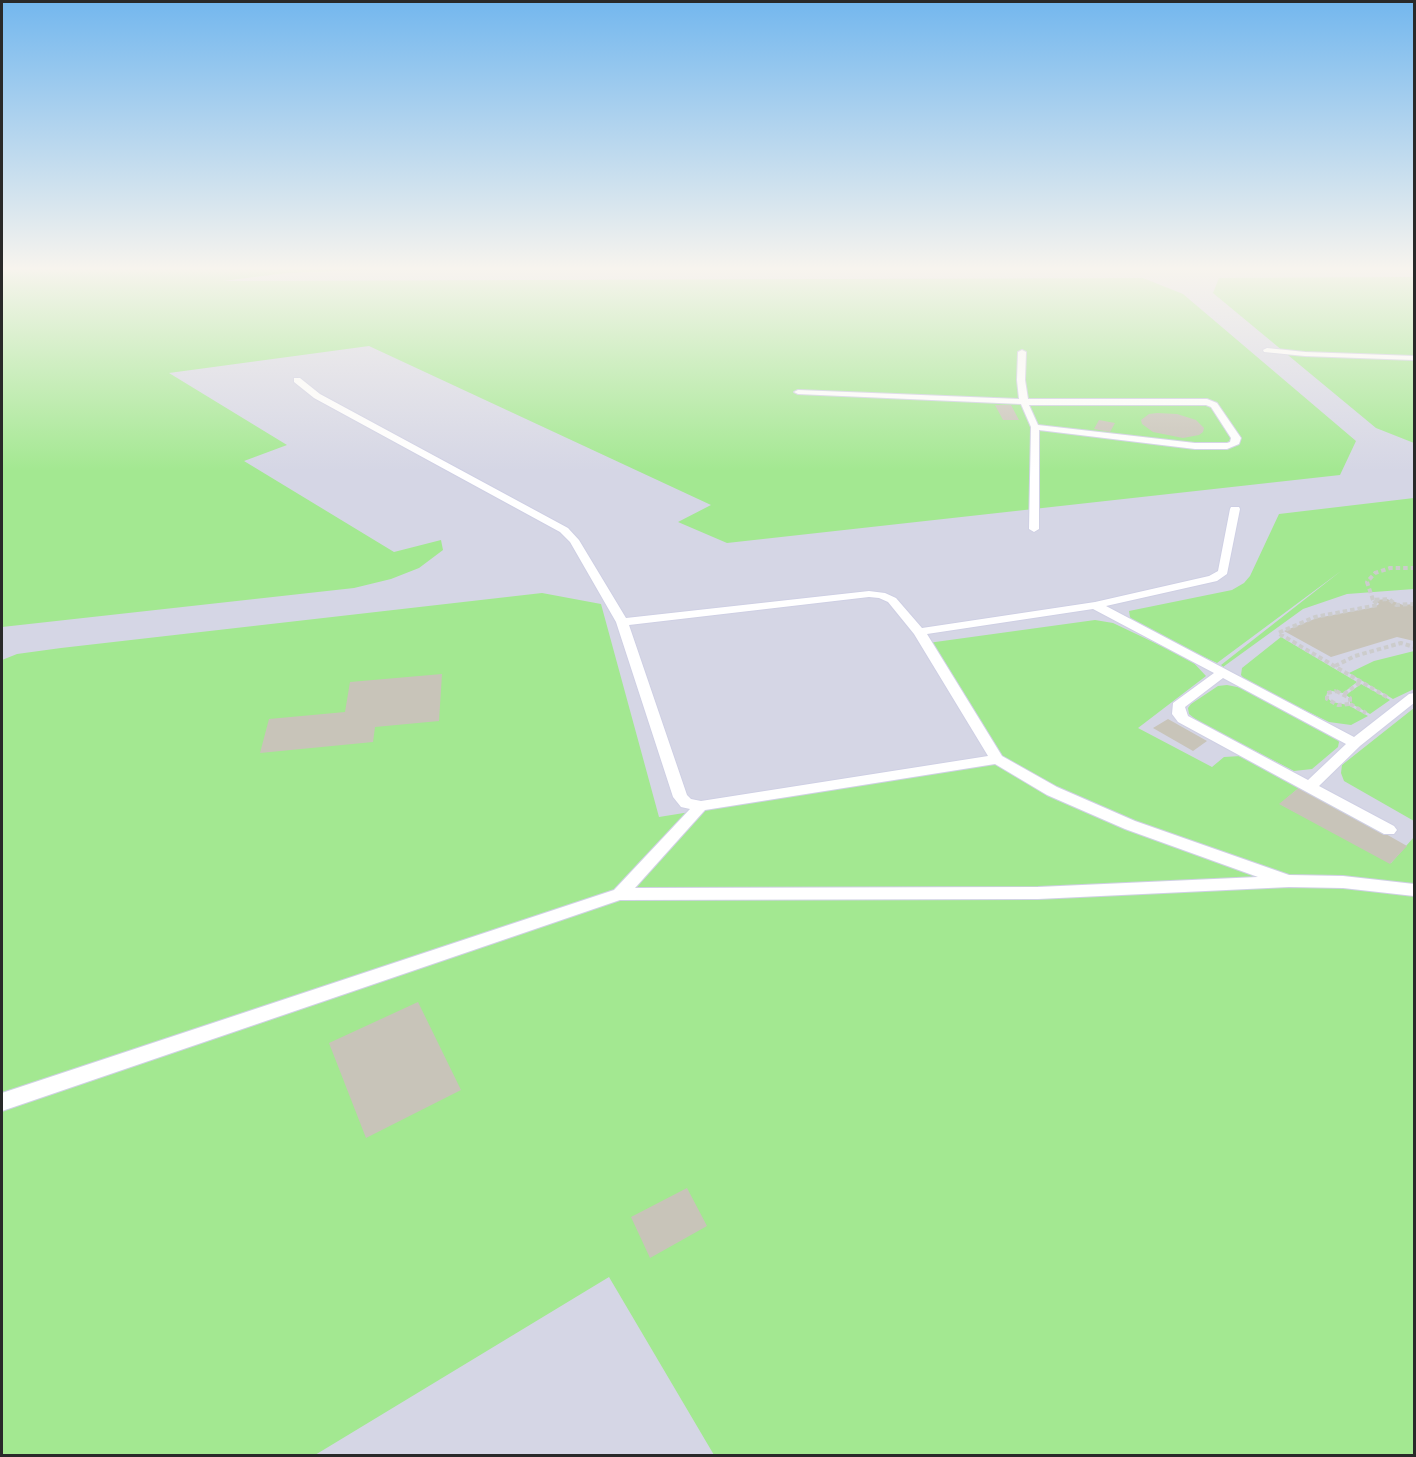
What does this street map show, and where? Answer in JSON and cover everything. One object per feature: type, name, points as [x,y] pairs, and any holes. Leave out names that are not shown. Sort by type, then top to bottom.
[{"type":"lane","points":[[1267,350],[1305,354],[1414,358]]},
{"type":"lane","points":[[1022,352],[1021,380],[1024,402],[1035,427],[1034,530]]},
{"type":"lane","points":[[297,380],[317,396],[388,432],[570,534],[622,622],[680,797],[686,803],[701,806],[997,759]]},
{"type":"lane","points":[[798,392],[1024,402],[1207,402],[1214,405],[1236,438],[1234,444],[1214,447],[1035,427]]},
{"type":"lane","points":[[1144,429],[1145,441]]},
{"type":"lane","points":[[918,632],[1095,604],[1213,579],[1223,572],[1235,509]]},
{"type":"lane","points":[[622,622],[868,594],[881,595],[892,600],[918,632],[997,759],[1052,791],[1130,825],[1289,881]]},
{"type":"lane","points":[[1095,604],[1355,743]]},
{"type":"lane","points":[[1222,673],[1178,706],[1179,714],[1191,724],[1389,830]]},
{"type":"lane","points":[[1310,787],[1355,743],[1409,702]]},
{"type":"lane","points":[[620,894],[701,806]]},
{"type":"lane","points":[[2,1102],[620,894],[1038,893],[1289,881],[1343,882],[1414,890]]},
{"type":"path","points":[[1409,702],[1361,682],[1278,633],[1315,617],[1378,605],[1373,600],[1367,582],[1376,573],[1390,568],[1414,568]]},
{"type":"path","points":[[1373,600],[1389,598],[1396,605],[1414,604]]},
{"type":"path","points":[[1335,666],[1355,656],[1392,646],[1401,644],[1414,647]]},
{"type":"path","points":[[1344,694],[1350,698],[1350,704],[1334,704],[1326,697],[1327,693],[1332,691],[1344,694],[1361,682]]},
{"type":"shaded area","points":[[2,335],[1414,335],[1414,1455],[2,1455]]},
{"type":"green space","points":[[2,335],[1231,335],[1356,441],[1340,475],[727,543],[678,522],[711,505],[369,346],[169,373],[287,445],[244,461],[394,552],[441,540],[443,550],[419,568],[391,579],[354,588],[2,627]]},
{"type":"green space","points":[[1264,335],[1414,335],[1414,443],[1376,428]]},
{"type":"green space","points":[[1414,498],[1414,589],[1347,594],[1303,609],[1223,667],[1221,665],[1341,571],[1217,663],[1141,628],[1133,623],[1130,617],[1129,611],[1232,590],[1244,583],[1250,576],[1279,514]]},
{"type":"green space","points":[[542,593],[601,604],[659,817],[1001,762],[928,643],[1095,620],[1113,623],[1191,660],[1206,676],[1138,728],[1212,767],[1224,757],[1241,756],[1301,786],[1280,804],[1391,863],[1414,837],[1414,1455],[714,1455],[609,1277],[315,1455],[2,1456],[2,660],[17,654],[61,648]]},
{"type":"green space","points":[[1281,637],[1357,682],[1343,693],[1332,691],[1327,693],[1326,697],[1332,702],[1348,705],[1368,716],[1351,725],[1329,722],[1247,682],[1241,675],[1242,668]]},
{"type":"green space","points":[[1414,651],[1414,689],[1393,699],[1349,673],[1374,661]]},
{"type":"green space","points":[[1361,684],[1390,700],[1370,714],[1350,703],[1350,698],[1346,695]]},
{"type":"green space","points":[[1227,685],[1247,689],[1336,737],[1339,742],[1338,747],[1312,769],[1294,771],[1199,722],[1189,714],[1188,708],[1191,704],[1218,686]]},
{"type":"green space","points":[[1414,708],[1414,821],[1344,781],[1341,773],[1342,765]]},
{"type":"building","points":[[995,405],[1011,405],[1019,420],[1003,420]]},
{"type":"building","points":[[1149,414],[1177,414],[1196,420],[1204,428],[1203,432],[1183,438],[1153,432],[1142,424],[1141,420]]},
{"type":"building","points":[[1099,420],[1115,423],[1110,432],[1094,429]]},
{"type":"building","points":[[1387,599],[1403,605],[1414,604],[1414,641],[1397,637],[1331,657],[1284,631],[1317,618],[1375,607],[1379,604],[1376,600]]},
{"type":"building","points":[[442,674],[439,721],[375,727],[373,742],[260,753],[269,719],[345,712],[350,682]]},
{"type":"building","points":[[1168,719],[1207,741],[1193,751],[1153,728]]},
{"type":"building","points":[[1301,786],[1407,846],[1390,864],[1279,804]]},
{"type":"building","points":[[418,1002],[461,1090],[366,1138],[329,1043]]},
{"type":"building","points":[[687,1188],[707,1226],[650,1258],[631,1217]]}]
